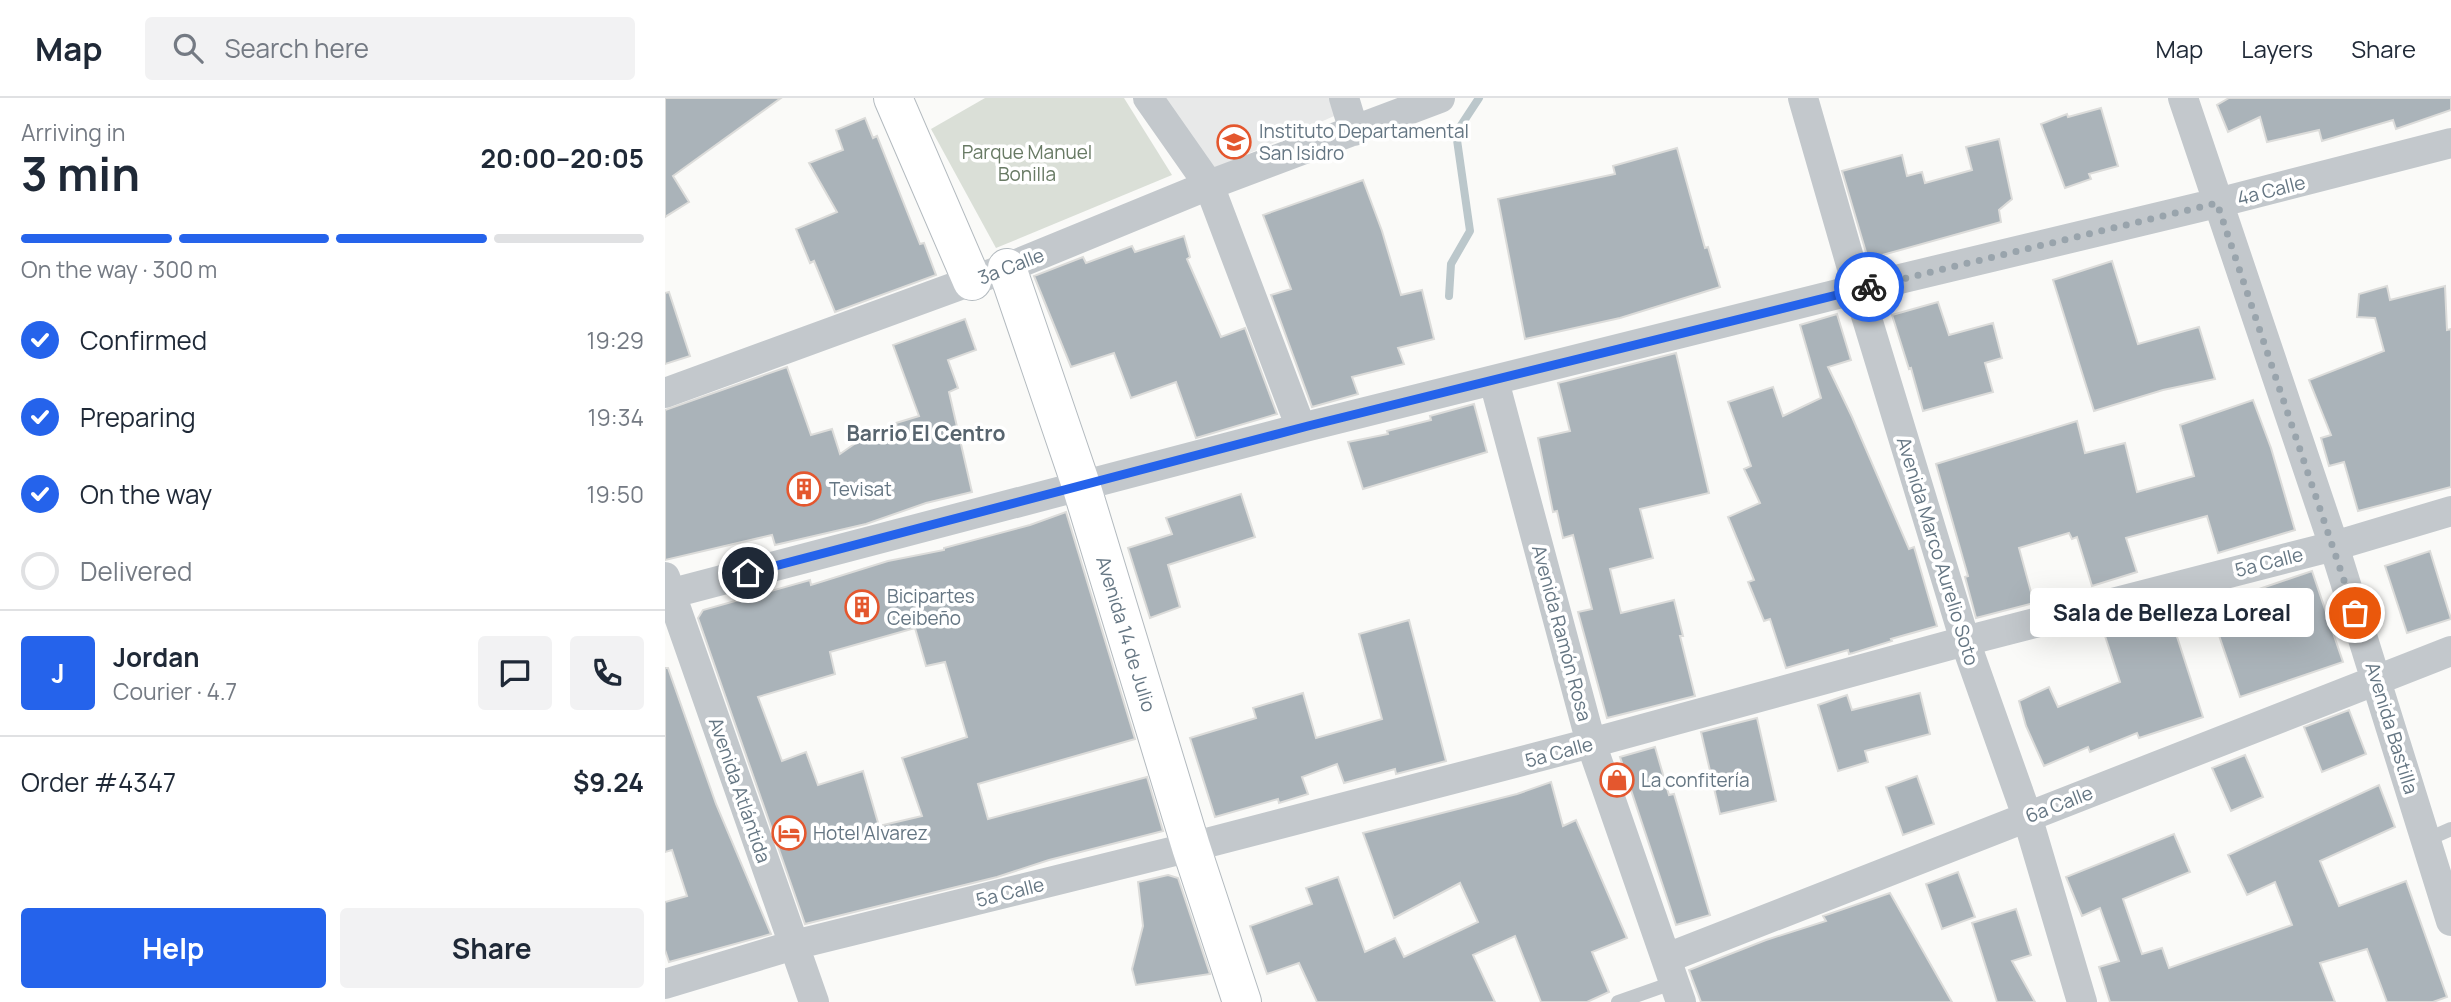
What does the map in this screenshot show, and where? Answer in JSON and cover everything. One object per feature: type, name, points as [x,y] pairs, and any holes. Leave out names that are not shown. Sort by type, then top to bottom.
[{"type":"street","points":[[893,98],[972,281]]},
{"type":"street","points":[[1148,98],[1209,185],[1301,428]]},
{"type":"street","points":[[1344,98],[1353,131]]},
{"type":"street","name":"3a Calle","points":[[665,393],[1007,268],[1209,185],[1440,98]]},
{"type":"street","name":"Avenida Marco Aurelio Soto","points":[[1803,98],[1965,641],[2027,816],[2082,1002]]},
{"type":"street","name":"Avenida Bastilla","points":[[2183,98],[2377,681],[2439,834],[2451,921]]},
{"type":"street","name":"4a Calle","points":[[667,589],[1301,428],[2451,143]]},
{"type":"street","name":"Avenida 14 de Julio","points":[[1007,268],[1081,485],[1191,847],[1242,1002]]},
{"type":"street","name":"Avenida Ramón Rosa","points":[[1493,381],[1591,743],[1674,981]]},
{"type":"street","name":"5a Calle","points":[[665,984],[794,945],[1191,847],[1591,743],[1965,641],[2334,546],[2451,511]]},
{"type":"street","name":"Avenida Atlántida","points":[[667,589],[814,1002]]},
{"type":"street","name":"6a Calle","points":[[1674,981],[2027,816],[2451,651]]},
{"type":"lane","points":[[1618,1002],[1674,981]]},
{"type":"shaded area","name":"Instituto Departamental San Isidro","points":[[1162,98],[1337,98],[1341,113],[1211,170]]},
{"type":"green space","name":"Parque Manuel Bonilla","points":[[985,98],[1124,98],[1172,175],[996,248],[931,129]]},
{"type":"building","points":[[665,98],[781,98],[673,176],[689,202],[665,217]]},
{"type":"building","points":[[2229,98],[2451,98],[2451,110],[2396,129],[2393,120],[2322,141],[2319,130],[2267,142],[2260,117],[2228,132],[2217,105]]},
{"type":"building","points":[[2101,108],[2118,166],[2089,174],[2091,179],[2065,188],[2041,124],[2067,114],[2068,117]]},
{"type":"building","points":[[865,118],[873,138],[877,136],[920,244],[924,243],[936,275],[835,312],[814,261],[810,263],[796,229],[837,212],[809,163],[843,150],[836,130]]},
{"type":"building","points":[[1999,139],[2012,199],[1999,210],[2001,222],[1868,259],[1842,171],[1902,155],[1907,176],[1922,172],[1925,183],[1972,170],[1966,147]]},
{"type":"building","points":[[1677,148],[1705,248],[1708,247],[1720,287],[1620,318],[1525,339],[1498,199],[1615,174],[1613,166]]},
{"type":"building","points":[[1363,180],[1401,295],[1422,290],[1434,339],[1398,348],[1404,364],[1352,377],[1358,394],[1312,407],[1271,295],[1291,289],[1263,215]]},
{"type":"building","points":[[1184,236],[1190,257],[1187,259],[1221,337],[1245,328],[1277,414],[1196,438],[1176,382],[1131,398],[1114,353],[1071,367],[1034,276],[1083,257],[1086,263],[1132,246],[1135,252]]},
{"type":"building","points":[[2112,261],[2138,344],[2199,327],[2215,379],[2163,390],[2094,411],[2053,280]]},
{"type":"building","points":[[2387,286],[2390,300],[2445,286],[2447,330],[2451,329],[2451,487],[2358,511],[2344,462],[2329,466],[2321,438],[2331,435],[2309,380],[2384,351],[2375,318],[2357,317],[2359,294]]},
{"type":"building","points":[[669,292],[690,356],[665,364],[665,293]]},
{"type":"building","points":[[1938,302],[1949,335],[1993,323],[2002,358],[1985,363],[1993,392],[1923,411],[1892,315]]},
{"type":"building","points":[[1837,314],[1851,360],[1828,367],[1909,549],[1914,547],[1937,626],[1853,653],[1849,654],[1848,650],[1786,668],[1770,619],[1764,621],[1748,582],[1754,580],[1728,517],[1760,503],[1744,469],[1751,466],[1728,402],[1773,387],[1783,416],[1821,398],[1800,325]]},
{"type":"building","points":[[965,319],[976,350],[948,360],[958,388],[949,392],[972,492],[926,503],[866,524],[775,545],[772,535],[665,560],[665,410],[787,367],[811,435],[832,429],[840,454],[873,431],[897,427],[896,423],[919,416],[893,345]]},
{"type":"building","points":[[1676,353],[1709,493],[1640,509],[1653,558],[1610,569],[1621,613],[1674,600],[1695,696],[1607,718],[1578,612],[1592,609],[1573,535],[1563,538],[1557,511],[1553,512],[1538,438],[1570,431],[1558,383]]},
{"type":"building","points":[[2253,400],[2271,448],[2295,530],[2218,553],[2207,516],[2126,538],[2137,572],[2092,586],[2077,537],[2072,539],[2069,533],[2019,548],[2034,603],[1976,618],[1965,577],[1968,576],[1936,464],[2077,421],[2085,453],[2125,443],[2137,492],[2194,476],[2180,425]]},
{"type":"building","points":[[1474,404],[1487,452],[1363,489],[1348,442],[1388,434],[1387,431],[1431,420],[1430,416]]},
{"type":"building","points":[[1241,494],[1255,537],[1168,565],[1180,607],[1150,618],[1128,548],[1172,534],[1166,518]]},
{"type":"building","points":[[1066,512],[1135,739],[978,784],[988,819],[1147,777],[1163,831],[1049,860],[997,877],[805,924],[698,618],[703,610],[810,580],[811,585],[888,561],[944,550]],"holes":[[[915,628],[926,666],[945,662],[967,737],[902,758],[922,816],[879,826],[863,771],[818,785],[806,752],[782,761],[758,697],[835,674],[830,652]]]},
{"type":"building","points":[[2430,551],[2451,619],[2407,633],[2385,566]]},
{"type":"building","points":[[2312,571],[2343,662],[2240,697],[2209,606]]},
{"type":"building","points":[[2170,615],[2203,717],[2139,738],[2137,733],[2090,752],[2088,747],[2044,766],[2026,726],[2019,701],[2049,687],[2058,707],[2120,682],[2105,636]]},
{"type":"building","points":[[1409,620],[1446,761],[1396,774],[1395,769],[1344,783],[1337,764],[1302,777],[1308,794],[1279,803],[1278,799],[1215,817],[1190,738],[1256,718],[1253,708],[1303,693],[1316,738],[1382,719],[1359,634]]},
{"type":"building","points":[[665,668],[668,668],[716,804],[771,934],[669,962],[665,950],[665,902],[687,896],[672,850],[665,852]]},
{"type":"building","points":[[1920,693],[1930,734],[1865,751],[1868,762],[1838,771],[1818,705],[1847,695],[1852,710]]},
{"type":"building","points":[[2349,710],[2366,754],[2322,772],[2304,727]]},
{"type":"building","points":[[1757,718],[1776,801],[1720,814],[1701,732]]},
{"type":"building","points":[[1655,747],[1669,795],[1674,794],[1710,915],[1676,925],[1620,757]]},
{"type":"building","points":[[2245,755],[2263,797],[2231,811],[2212,768]]},
{"type":"building","points":[[1917,776],[1934,824],[1903,835],[1886,787]]},
{"type":"building","points":[[1551,782],[1563,826],[1576,820],[1627,938],[1592,952],[1609,992],[1587,1002],[1541,1002],[1515,936],[1473,955],[1495,1002],[1317,1002],[1299,963],[1267,974],[1250,926],[1312,904],[1306,888],[1338,877],[1365,952],[1395,938],[1404,957],[1478,922],[1460,883],[1394,918],[1363,833],[1517,794]]},
{"type":"building","points":[[2379,785],[2395,827],[2320,861],[2339,906],[2406,881],[2447,997],[2433,1002],[2387,1002],[2367,949],[2320,963],[2335,1002],[2110,1002],[2099,967],[2119,961],[2100,908],[2082,916],[2066,877],[2174,834],[2190,872],[2123,899],[2142,954],[2162,948],[2169,968],[2292,925],[2275,882],[2247,895],[2228,855]]},
{"type":"building","points":[[1958,872],[1975,917],[1942,929],[1926,884]]},
{"type":"building","points":[[1168,875],[1178,878],[1210,974],[1136,985],[1132,969],[1143,926],[1138,882]]},
{"type":"building","points":[[1890,893],[1952,1002],[1701,1002],[1689,970],[1766,940],[1826,921],[1823,916]]},
{"type":"building","points":[[2016,909],[2031,955],[2012,961],[2035,1002],[1997,1002],[1972,923]]},
{"type":"waterway","points":[[1449,296],[1451,264],[1470,231],[1456,133],[1479,98]]},
{"type":"way so far","points":[[1869,287],[2217,203],[2355,613]]},
{"type":"place","name":"Instituto Departamental San Isidro","points":[[1234,142]]},
{"type":"place","name":"Tevisat","points":[[804,489]]},
{"type":"place","name":"Bicipartes Ceibeño","points":[[862,607]]},
{"type":"place","name":"Sala de Belleza Loreal","points":[[2355,613]]},
{"type":"place","name":"La confitería","points":[[1617,780]]},
{"type":"place","name":"Hotel Alvarez","points":[[789,833]]},
{"type":"district","name":"Barrio El Centro","points":[[926,433]]},
{"type":"route","points":[[748,573],[1308,426],[1869,287]]}]
